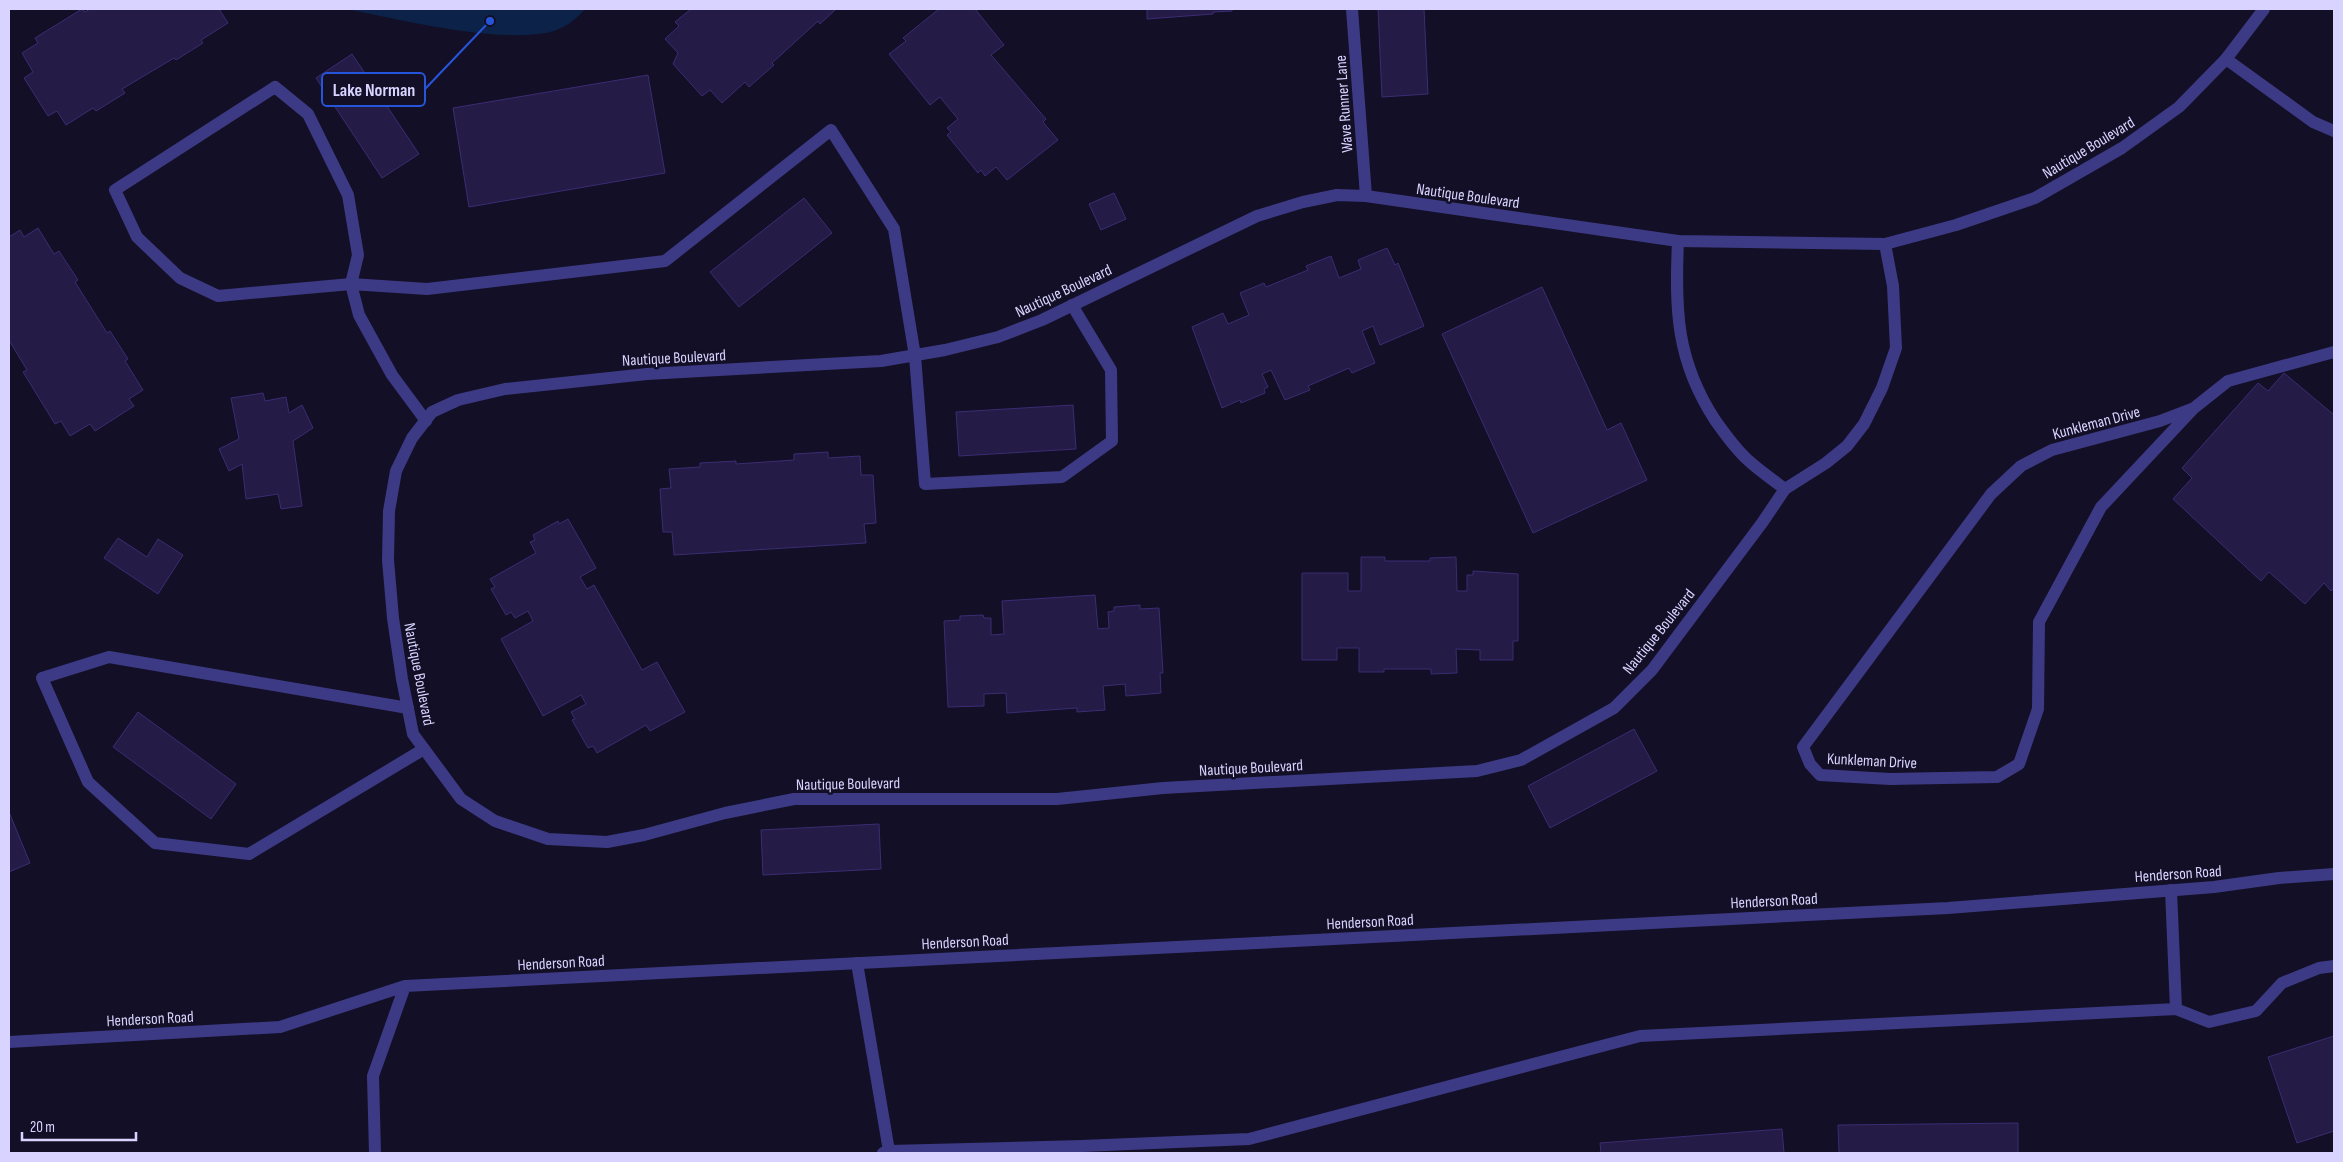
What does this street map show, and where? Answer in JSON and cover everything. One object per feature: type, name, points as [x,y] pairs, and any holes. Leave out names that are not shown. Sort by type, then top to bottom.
[{"type":"street","name":"Wave Runner Lane","points":[[1352,9],[1366,196]]},
{"type":"street","name":"Nautique Boulevard","points":[[1885,244],[1893,286],[1896,348],[1882,388],[1864,424],[1847,446],[1826,463],[1785,489],[1762,523],[1652,670],[1614,708],[1521,760],[1477,771],[1163,788],[1057,799],[794,799],[725,813],[644,835],[607,842],[548,839],[495,821],[461,799],[413,734],[392,618],[388,560],[389,511],[396,471],[412,438],[432,412],[458,400],[505,390],[647,374],[784,368],[881,361],[915,356],[998,338],[1072,305],[1258,216],[1303,202],[1338,194],[1366,196],[1678,241],[1885,244],[1956,225],[2035,198],[2122,148],[2178,107],[2226,59],[2264,9]]},
{"type":"street","points":[[2226,59],[2313,122],[2334,130]]},
{"type":"street","points":[[426,421],[392,375],[359,315],[351,284],[358,255],[348,195],[308,114],[275,87],[115,190],[138,237],[180,278],[218,296],[351,284],[427,289],[665,261],[831,130],[894,229],[915,356],[925,484],[1062,477],[1112,441],[1111,370],[1072,305]]},
{"type":"street","points":[[1678,241],[1676,286],[1678,320],[1687,365],[1703,402],[1724,433],[1748,461],[1785,489]]},
{"type":"street","name":"Kunkleman Drive","points":[[2194,408],[2160,421],[2052,450],[2020,466],[1991,494],[1803,747],[1810,764],[1820,775],[1890,779],[1998,777],[2019,764],[2038,710],[2039,622],[2101,507],[2194,408],[2228,380],[2334,352]]},
{"type":"street","points":[[408,708],[109,657],[42,678],[88,782],[155,843],[250,854],[424,749]]},
{"type":"street","name":"Henderson Road","points":[[9,1042],[280,1027],[406,986],[1948,908],[2214,888],[2279,878],[2334,874]]},
{"type":"street","points":[[2171,890],[2176,1009]]},
{"type":"street","points":[[857,963],[886,1152],[1249,1139],[1640,1036],[2176,1009],[2209,1022],[2256,1011],[2282,983],[2319,968],[2334,966]]},
{"type":"street","points":[[375,1153],[373,1076],[406,986]]},
{"type":"water","points":[[347,9],[585,9],[571,22],[554,31],[532,35],[507,35],[451,29]]},
{"type":"building","points":[[82,9],[85,12],[90,9],[219,9],[228,23],[201,40],[203,43],[176,60],[174,58],[122,89],[125,93],[96,111],[93,108],[66,125],[57,111],[48,116],[24,78],[33,72],[22,53],[38,43],[35,38]]},
{"type":"building","points":[[691,9],[836,9],[820,24],[818,21],[749,87],[745,82],[722,103],[710,90],[702,96],[673,64],[678,53],[665,39],[679,26],[675,22]]},
{"type":"building","points":[[939,9],[975,9],[1004,45],[991,55],[1046,119],[1043,122],[1058,140],[1007,180],[996,167],[985,176],[981,170],[978,173],[947,135],[951,132],[947,128],[958,119],[940,97],[930,105],[889,54],[906,41],[903,38]]},
{"type":"building","points":[[1147,9],[1232,9],[1232,11],[1147,19]]},
{"type":"building","points":[[1378,9],[1424,9],[1428,94],[1382,97]]},
{"type":"building","points":[[352,54],[419,154],[382,178],[316,78]]},
{"type":"building","points":[[648,75],[665,173],[469,207],[453,108]]},
{"type":"building","points":[[1114,193],[1126,219],[1101,230],[1089,204]]},
{"type":"building","points":[[804,198],[832,233],[739,307],[710,272]]},
{"type":"building","points":[[38,228],[54,254],[59,251],[78,280],[75,282],[107,333],[110,331],[128,359],[125,361],[143,390],[129,399],[134,406],[95,431],[90,424],[70,436],[61,421],[55,424],[23,372],[27,370],[9,340],[9,237],[20,230],[24,237]]},
{"type":"building","points":[[1387,248],[1395,265],[1398,263],[1424,326],[1380,345],[1373,326],[1362,331],[1375,363],[1352,373],[1349,368],[1308,386],[1310,390],[1285,400],[1271,370],[1262,374],[1268,387],[1264,389],[1265,393],[1241,403],[1240,400],[1222,408],[1192,327],[1223,313],[1228,324],[1249,315],[1240,293],[1264,283],[1266,287],[1308,270],[1306,266],[1331,256],[1339,278],[1361,269],[1358,260]]},
{"type":"building","points":[[1542,287],[1607,430],[1621,423],[1647,480],[1533,533],[1442,334]]},
{"type":"building","points":[[2284,373],[2334,415],[2334,588],[2331,591],[2324,583],[2305,604],[2269,572],[2261,581],[2173,499],[2192,478],[2182,468],[2258,383],[2268,391]]},
{"type":"building","points":[[263,393],[265,401],[286,397],[289,413],[302,405],[313,428],[293,441],[302,506],[281,509],[278,494],[246,499],[242,464],[229,471],[219,449],[239,439],[231,398]]},
{"type":"building","points":[[1073,405],[1076,449],[959,456],[956,412]]},
{"type":"building","points":[[828,452],[828,458],[860,456],[861,475],[873,475],[876,523],[864,524],[866,543],[674,555],[672,532],[663,532],[660,489],[671,488],[669,469],[700,467],[700,463],[736,461],[736,464],[794,460],[794,454]]},
{"type":"building","points":[[568,519],[596,568],[580,577],[587,589],[594,585],[642,670],[657,662],[685,712],[650,731],[646,725],[597,753],[593,746],[588,748],[572,720],[575,719],[571,712],[586,704],[581,695],[543,716],[501,639],[533,621],[528,611],[515,618],[511,612],[506,615],[491,589],[495,587],[490,579],[536,553],[530,542],[535,540],[533,535],[558,521],[559,524]]},
{"type":"building","points":[[118,538],[147,557],[158,539],[183,555],[158,594],[104,558]]},
{"type":"building","points":[[1361,557],[1385,557],[1385,561],[1430,561],[1430,558],[1456,557],[1457,591],[1467,591],[1467,575],[1473,575],[1473,571],[1518,574],[1518,641],[1513,641],[1513,660],[1480,660],[1480,650],[1456,649],[1457,673],[1431,674],[1431,669],[1384,669],[1384,672],[1359,672],[1359,648],[1337,648],[1337,660],[1302,660],[1302,573],[1348,573],[1348,591],[1361,591]]},
{"type":"building","points":[[1095,595],[1098,629],[1109,628],[1108,612],[1114,611],[1114,607],[1140,605],[1140,609],[1159,608],[1163,673],[1160,673],[1161,693],[1126,696],[1125,684],[1103,686],[1105,710],[1077,712],[1077,708],[1007,713],[1006,693],[984,694],[984,706],[948,707],[944,621],[960,620],[960,616],[983,615],[984,618],[991,618],[991,635],[1004,634],[1002,601]]},
{"type":"building","points":[[138,712],[236,784],[211,819],[113,747]]},
{"type":"building","points":[[1634,729],[1657,771],[1550,828],[1528,786]]},
{"type":"building","points":[[9,812],[30,863],[9,872]]},
{"type":"building","points":[[879,824],[881,869],[763,875],[761,830]]},
{"type":"building","points":[[2334,1036],[2334,1131],[2297,1143],[2268,1057]]},
{"type":"building","points":[[2018,1123],[2018,1153],[1839,1153],[1838,1125]]},
{"type":"building","points":[[1782,1129],[1784,1153],[1601,1153],[1600,1143]]},
{"type":"place","name":"Lake Norman","points":[[490,21]]}]
